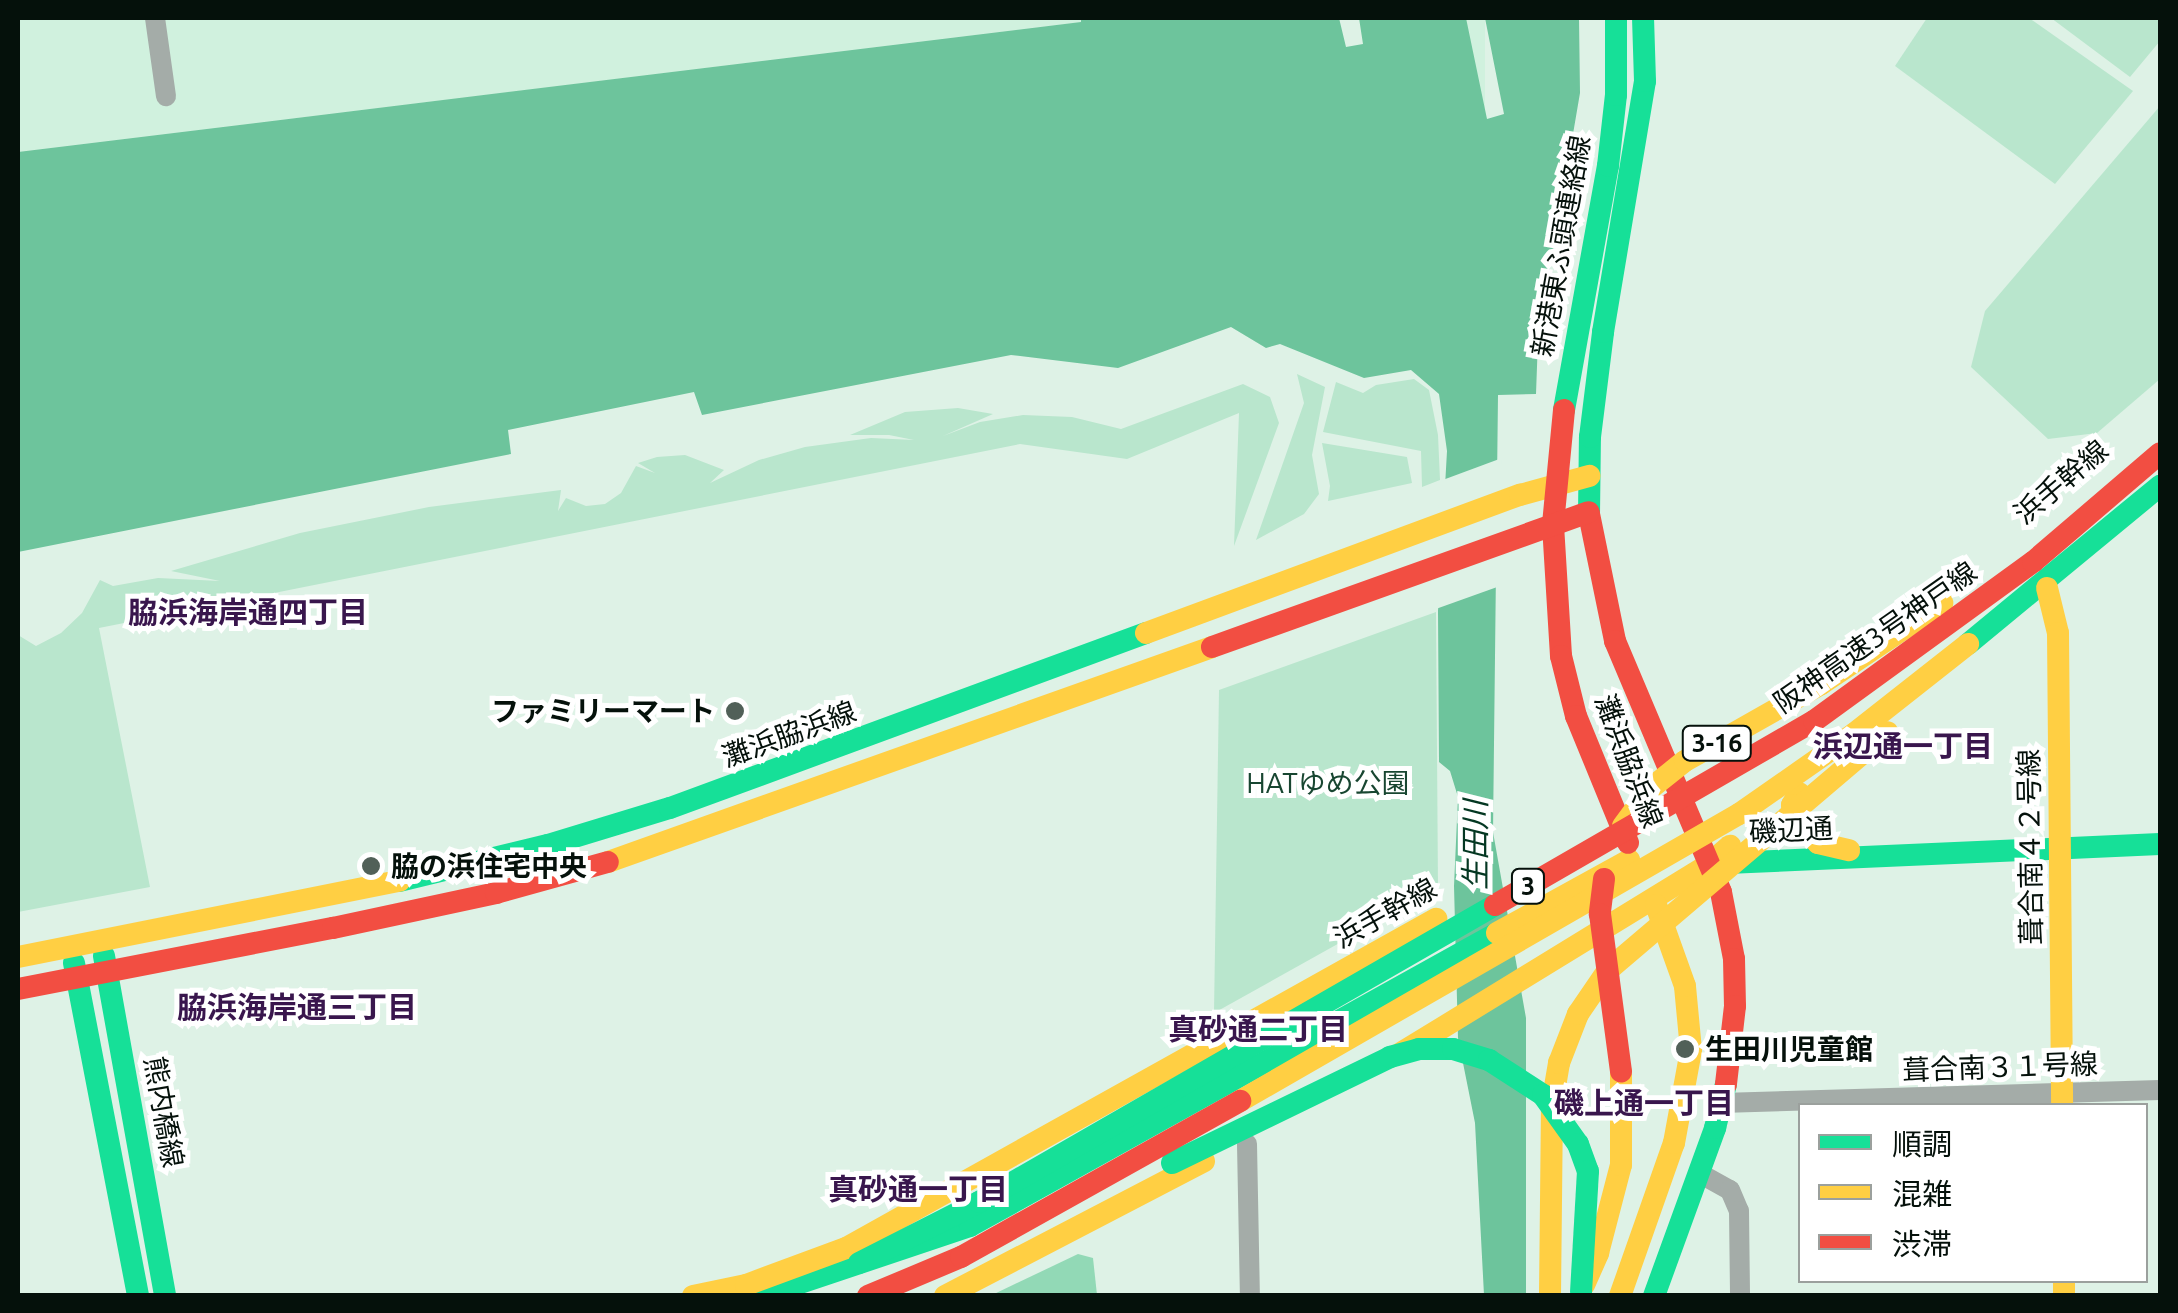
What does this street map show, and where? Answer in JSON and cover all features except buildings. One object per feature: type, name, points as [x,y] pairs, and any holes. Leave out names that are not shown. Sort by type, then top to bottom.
[{"type":"main road","name":"新港東ふ頭連絡線","points":[[1555,484],[1575,334],[1608,166],[1616,95],[1616,18]]},
{"type":"main road","name":"新港東ふ頭連絡線","points":[[1589,476],[1603,332],[1641,118],[1644,18]]},
{"type":"main road","name":"浜手幹線","points":[[693,1296],[746,1286],[846,1248],[1540,861],[1678,789],[1962,606],[2160,438]]},
{"type":"main road","name":"阪神高速3号神戸線","points":[[761,1296],[860,1263],[962,1211],[1814,721],[2032,562],[2160,452]]},
{"type":"main road","name":"3-16","points":[[1580,1294],[1598,1253],[1621,1165],[1622,1072],[1600,914],[1605,876],[1628,816],[1651,788],[1685,761],[1821,684],[1951,597],[2082,490],[2160,452]]},
{"type":"main road","name":"灘浜脇浜線","points":[[18,957],[402,880],[548,845],[670,808],[1507,500],[1589,476],[1589,512],[1614,641],[1709,864],[1727,913],[1734,959],[1730,1068],[1699,1174],[1654,1296]]},
{"type":"main road","name":"灘浜脇浜線","points":[[1555,484],[1552,525],[1561,656],[1576,716],[1652,896],[1685,986],[1691,1050],[1674,1143],[1620,1296]]},
{"type":"main road","name":"阪神高速3号神戸線","points":[[868,1296],[960,1258],[1516,946],[1739,814],[1855,733],[2160,486]]},
{"type":"main road","points":[[945,1296],[1189,1166],[1247,1144],[1300,1117],[1709,864],[2160,498]]},
{"type":"main road","points":[[18,990],[496,893],[628,856],[1589,512]]},
{"type":"main road","points":[[2047,588],[2080,577],[2160,516]]},
{"type":"main road","name":"葺合南４２号線","points":[[2047,588],[2058,634],[2062,1099]]},
{"type":"main road","points":[[1550,1296],[1552,1104],[1559,1064],[1578,1014],[1608,970],[1851,767],[1917,706],[1968,644]]},
{"type":"main road","name":"磯辺通","points":[[1802,785],[1792,805],[1818,843],[1875,856]]},
{"type":"main road","points":[[860,1263],[970,1226],[1692,823]]},
{"type":"main road","name":"磯辺通","points":[[1709,864],[2160,844]]},
{"type":"main road","name":"熊内橋線","points":[[101,940],[165,1296]]},
{"type":"main road","points":[[71,946],[138,1296]]},
{"type":"main road","name":"3-16","points":[[1004,1233],[1137,1179],[1365,1066],[1419,1049],[1453,1050],[1512,1072],[1543,1096],[1578,1144],[1588,1190],[1580,1294]]},
{"type":"street","points":[[156,18],[166,96]]},
{"type":"street","name":"葺合南３１号線","points":[[1721,1103],[2062,1099],[2160,1090]]},
{"type":"street","points":[[1247,1144],[1250,1296]]},
{"type":"street","points":[[1699,1174],[1730,1190],[1739,1211],[1740,1296]]},
{"type":"shaded area","points":[[18,18],[1081,18],[1082,22],[18,152]]},
{"type":"shaded area","points":[[1466,18],[1485,18],[1485,121],[1466,121]]},
{"type":"shaded area","points":[[1078,1254],[1093,1258],[1097,1295],[992,1295]]},
{"type":"green space","points":[[1927,18],[2029,18],[2133,91],[2055,184],[1895,66]]},
{"type":"green space","points":[[2051,18],[2160,18],[2160,41],[2130,77]]},
{"type":"green space","points":[[2160,106],[2160,379],[2097,433],[2048,439],[1971,367],[1985,311]]},
{"type":"green space","points":[[1297,374],[1325,387],[1312,455],[1319,494],[1304,514],[1256,540],[1304,403]]},
{"type":"green space","points":[[1414,379],[1429,390],[1438,435],[1440,480],[1422,487],[1421,451],[1323,432],[1336,382],[1363,393],[1376,385]]},
{"type":"green space","points":[[1243,384],[1270,397],[1279,423],[1234,546],[1239,413],[1127,459],[1020,444],[99,628],[150,887],[18,912],[18,635],[36,646],[61,633],[82,613],[100,580],[113,586],[158,578],[220,581],[171,571],[300,533],[429,507],[561,490],[558,511],[566,498],[586,506],[605,504],[621,493],[636,466],[655,473],[638,463],[657,457],[685,455],[724,470],[710,483],[759,460],[805,447],[871,438],[914,440],[889,435],[850,435],[905,412],[958,408],[993,414],[943,436],[980,422],[1023,415],[1072,417],[1121,429]]},
{"type":"green space","points":[[1322,443],[1407,457],[1412,483],[1328,501],[1330,486]]},
{"type":"green space","name":"HATゆめ公園","points":[[1436,612],[1438,888],[1214,1013],[1219,690]]},
{"type":"water","name":"生田川","points":[[1081,18],[1339,18],[1346,47],[1363,44],[1359,18],[1466,18],[1487,119],[1504,114],[1485,18],[1579,18],[1580,93],[1538,339],[1536,394],[1498,395],[1493,832],[1526,1018],[1526,1295],[1484,1295],[1475,1123],[1458,1038],[1454,886],[1458,797],[1450,771],[1439,762],[1438,611],[1447,451],[1439,394],[1411,370],[1364,378],[1280,344],[1266,348],[1231,327],[1118,368],[1011,355],[702,415],[694,392],[508,430],[511,454],[18,552],[18,152],[1081,22]]},
{"type":"pier","points":[[1502,458],[1500,586],[1433,610],[1440,481]]},
{"type":"traffic: fast","points":[[1564,410],[1608,166],[1616,95],[1616,18]]},
{"type":"traffic: fast","points":[[1589,514],[1590,437],[1603,332],[1645,81],[1643,18]]},
{"type":"traffic: fast","points":[[1968,644],[2160,486]]},
{"type":"traffic: fast","points":[[399,881],[548,845],[670,808],[1146,633]]},
{"type":"traffic: fast","points":[[1727,863],[2160,844]]},
{"type":"traffic: fast","points":[[859,1263],[979,1202],[1495,905]]},
{"type":"traffic: fast","points":[[761,1296],[970,1226],[1497,933]]},
{"type":"traffic: fast","points":[[104,956],[165,1296]]},
{"type":"traffic: fast","points":[[74,963],[138,1296]]},
{"type":"traffic: fast","points":[[1172,1163],[1390,1057],[1419,1049],[1453,1049],[1489,1060],[1543,1095],[1578,1144],[1588,1171],[1581,1292]]},
{"type":"traffic: fast","points":[[1654,1296],[1715,1128],[1726,1084]]},
{"type":"traffic: slow","points":[[1146,633],[1520,495],[1589,476]]},
{"type":"traffic: slow","points":[[2047,588],[2058,633],[2062,1103]]},
{"type":"traffic: slow","points":[[1623,826],[1651,788],[1685,761],[1821,684],[1942,603]]},
{"type":"traffic: slow","points":[[1240,1101],[1739,814],[1855,733],[1968,644]]},
{"type":"traffic: slow","points":[[608,862],[1212,647]]},
{"type":"traffic: slow","points":[[1559,1063],[1578,1014],[1608,970],[1888,732]]},
{"type":"traffic: slow","points":[[1799,793],[1792,805],[1818,843],[1849,850]]},
{"type":"traffic: slow","points":[[1401,1053],[1709,864],[1730,846]]},
{"type":"traffic: slow","points":[[1497,933],[1629,860]]},
{"type":"traffic: slow","points":[[18,957],[399,881]]},
{"type":"traffic: slow","points":[[1620,1296],[1674,1143],[1691,1050],[1685,986],[1656,905]]},
{"type":"traffic: slow","points":[[693,1296],[746,1285],[846,1248],[1436,919]]},
{"type":"traffic: slow","points":[[1550,1296],[1552,1104],[1559,1063]]},
{"type":"traffic: slow","points":[[1584,1285],[1598,1253],[1621,1165],[1621,1072]]},
{"type":"traffic: slow","points":[[945,1296],[1204,1161]]},
{"type":"traffic: slow","points":[[2064,1283],[2064,1296]]},
{"type":"traffic: jam","points":[[1564,410],[1553,525],[1561,656],[1576,716],[1628,843]]},
{"type":"traffic: jam","points":[[1495,905],[1814,721],[2033,562],[2160,453]]},
{"type":"traffic: jam","points":[[1212,647],[1589,512]]},
{"type":"traffic: jam","points":[[1589,514],[1615,641],[1721,892],[1734,959],[1735,1006],[1726,1084]]},
{"type":"traffic: jam","points":[[18,989],[496,893],[608,862]]},
{"type":"traffic: jam","points":[[1604,879],[1600,914],[1621,1072]]},
{"type":"traffic: jam","points":[[868,1296],[961,1257],[1240,1101]]},
{"type":"place","name":"ファミリーマート","points":[[735,711]]},
{"type":"place","name":"脇の浜住宅中央","points":[[371,866]]},
{"type":"place","name":"生田川児童館","points":[[1685,1049]]},
{"type":"district","name":"脇浜海岸通四丁目","points":[[248,612]]},
{"type":"district","name":"浜辺通一丁目","points":[[1903,746]]},
{"type":"district","name":"脇浜海岸通三丁目","points":[[297,1007]]},
{"type":"district","name":"真砂通二丁目","points":[[1258,1029]]},
{"type":"district","name":"磯上通一丁目","points":[[1644,1103]]},
{"type":"district","name":"真砂通一丁目","points":[[918,1189]]}]
